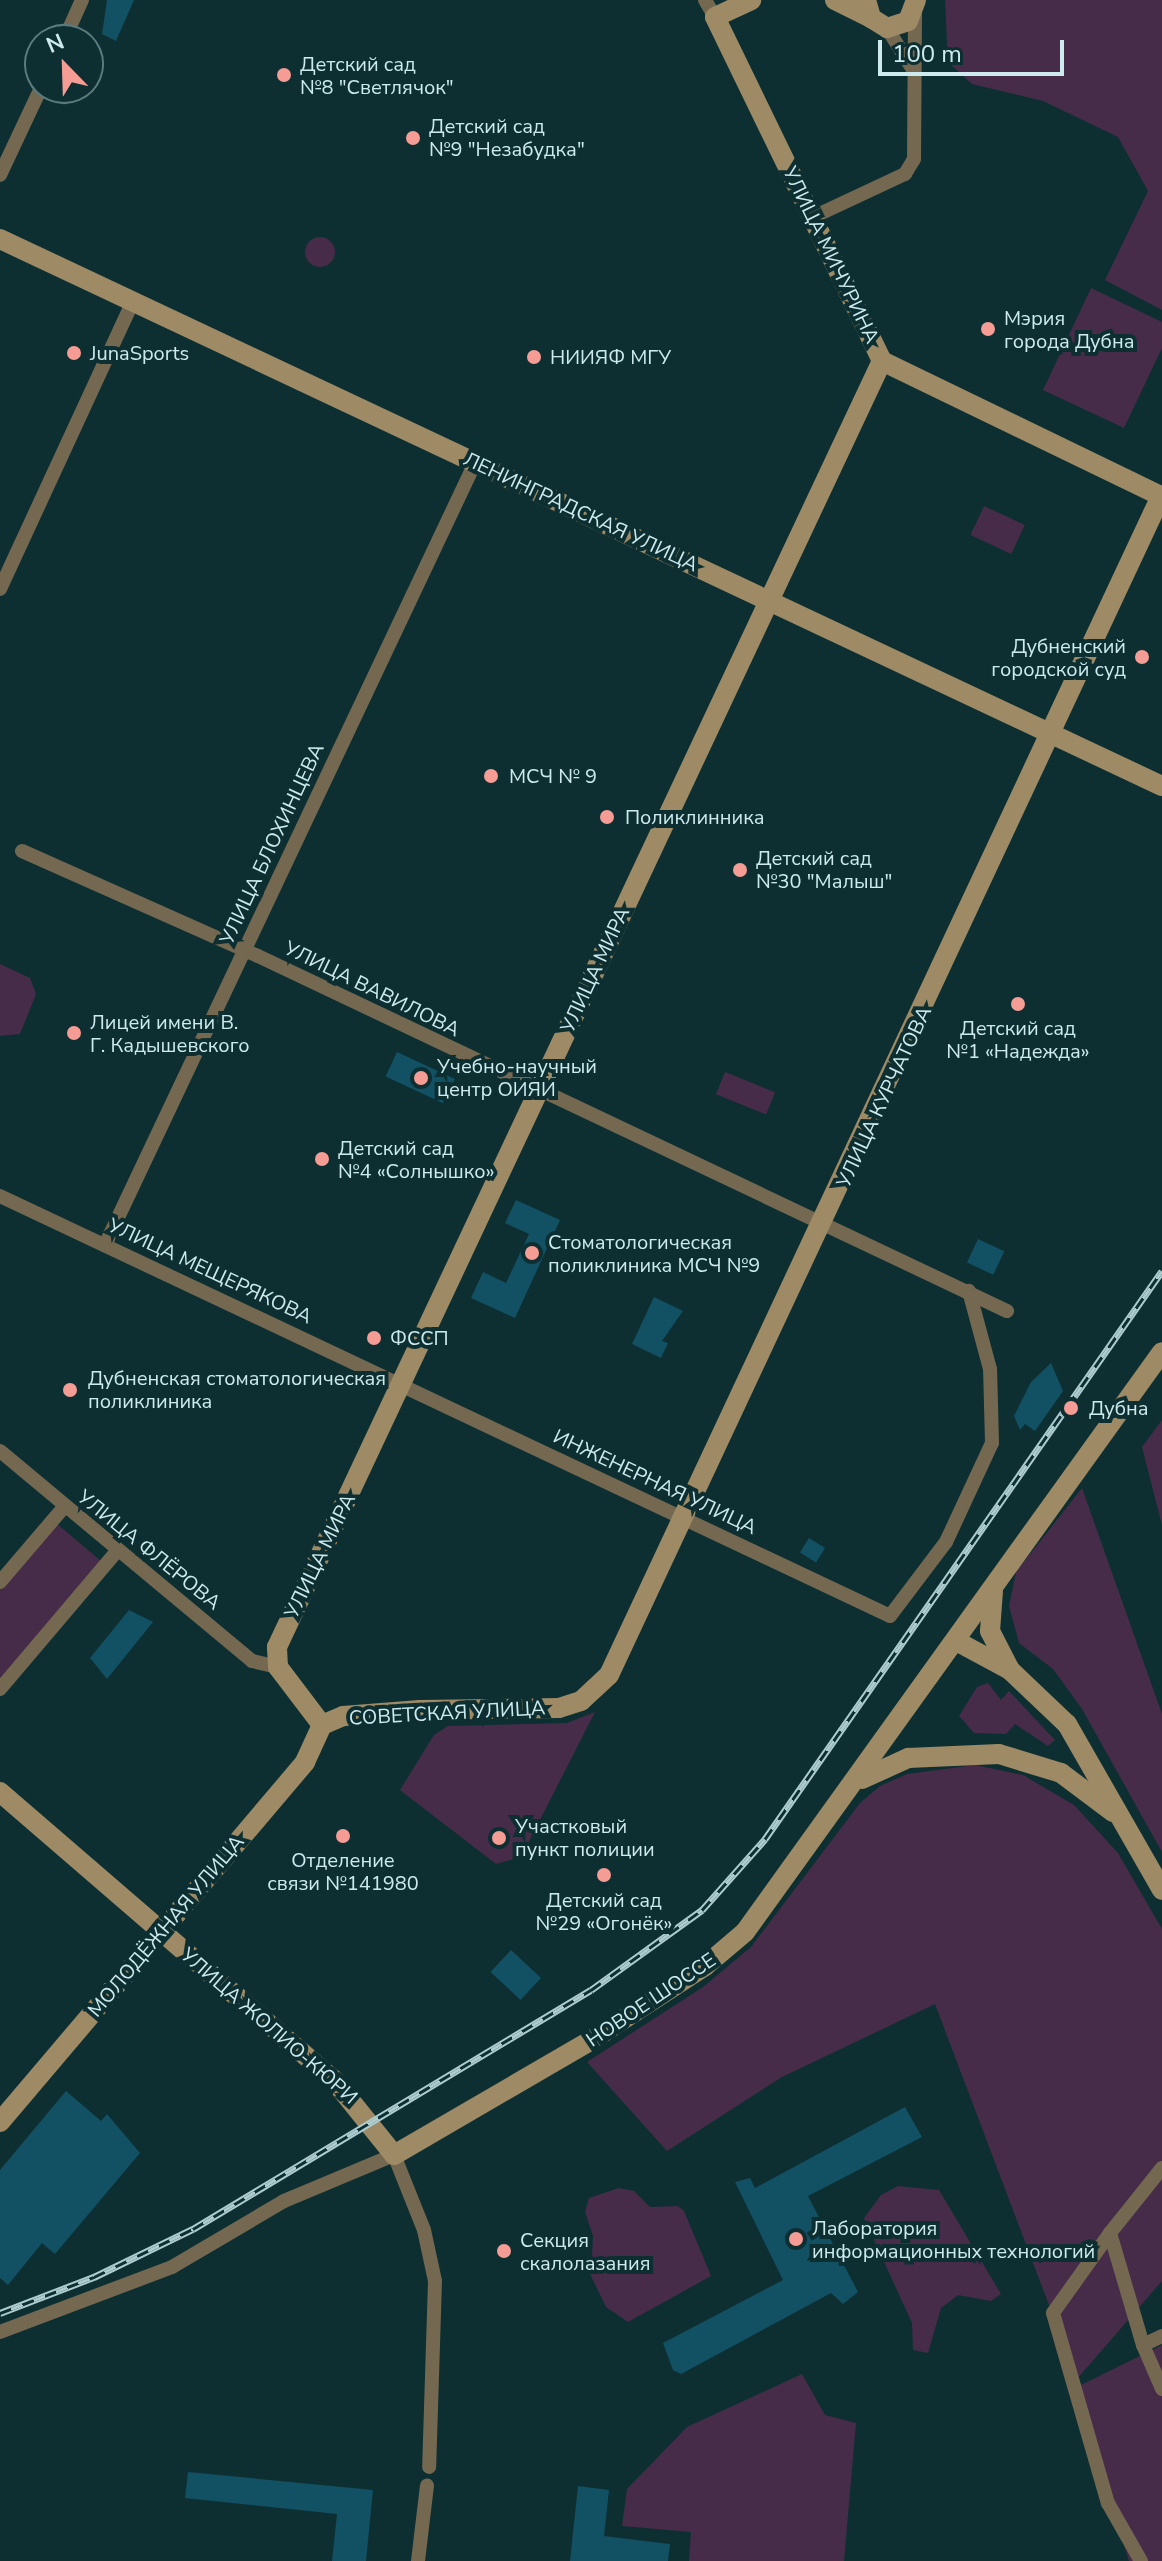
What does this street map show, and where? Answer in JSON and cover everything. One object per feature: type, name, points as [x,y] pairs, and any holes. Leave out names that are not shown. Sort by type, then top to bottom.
[{"type":"main road","points":[[710,9],[751,0]]},
{"type":"main road","points":[[835,0],[875,15],[908,21],[915,6]]},
{"type":"main road","name":"УЛИЦА МИЧУРИНА","points":[[710,9],[882,361],[1162,496]]},
{"type":"main road","name":"ЛЕНИНГРАДСКАЯ УЛИЦА","points":[[0,239],[1162,786]]},
{"type":"main road","name":"УЛИЦА МИРА","points":[[278,1667],[285,1630],[882,361]]},
{"type":"main road","name":"УЛИЦА КУРЧАТОВА","points":[[594,1692],[634,1628],[1162,496]]},
{"type":"main road","name":"НОВОЕ ШОССЕ","points":[[394,2155],[593,2039],[716,1957],[761,1914],[1162,1352]]},
{"type":"main road","points":[[994,1586],[990,1631],[1010,1670]]},
{"type":"main road","points":[[958,1642],[1010,1670],[1052,1706],[1085,1750],[1162,1890]]},
{"type":"main road","name":"СОВЕТСКАЯ УЛИЦА","points":[[278,1667],[322,1725],[343,1716],[435,1710],[559,1708],[594,1692]]},
{"type":"main road","name":"МОЛОДЁЖНАЯ УЛИЦА","points":[[0,2122],[305,1762],[322,1725]]},
{"type":"main road","points":[[892,1734],[905,1752],[922,1756],[999,1754],[1061,1773],[1107,1805],[1131,1834]]},
{"type":"main road","points":[[1061,1773],[1083,1764],[1085,1750]]},
{"type":"main road","points":[[856,1784],[922,1756]]},
{"type":"main road","name":"УЛИЦА ЖОЛИО-КЮРИ","points":[[0,1792],[333,2079],[394,2155]]},
{"type":"street","points":[[71,24],[82,0]]},
{"type":"street","points":[[813,217],[910,167],[915,6]]},
{"type":"street","points":[[875,15],[912,69]]},
{"type":"street","points":[[0,175],[33,104]]},
{"type":"street","points":[[0,589],[133,301]]},
{"type":"street","name":"УЛИЦА БЛОХИНЦЕВА","points":[[105,1245],[476,461]]},
{"type":"street","name":"УЛИЦА ВАВИЛОВА","points":[[22,851],[245,950],[825,1222],[1007,1311]]},
{"type":"street","name":"УЛИЦА МЕЩЕРЯКОВА","points":[[0,1196],[402,1386]]},
{"type":"street","name":"ИНЖЕНЕРНАЯ УЛИЦА","points":[[402,1386],[890,1616],[946,1542],[992,1443],[990,1369],[969,1291]]},
{"type":"street","name":"УЛИЦА ФЛЁРОВА","points":[[1,1452],[252,1661],[278,1667]]},
{"type":"street","points":[[0,1582],[65,1506]]},
{"type":"street","points":[[0,1689],[118,1550]]},
{"type":"street","points":[[0,2332],[172,2267],[284,2201],[394,2155]]},
{"type":"street","name":"УЛИЦА ЖОЛИО-КЮРИ","points":[[394,2155],[424,2230],[435,2281],[429,2467]]},
{"type":"street","points":[[1141,2561],[1108,2503],[1053,2313],[1110,2233],[1162,2168]]},
{"type":"street","points":[[1110,2233],[1143,2345],[1162,2389]]},
{"type":"street","points":[[1143,2345],[1162,2336]]},
{"type":"street","points":[[418,2561],[427,2486]]},
{"type":"shaded area","points":[[945,0],[1162,0],[1162,310],[1105,280],[1148,191],[1118,137],[1043,101],[972,84],[948,62]]},
{"type":"shaded area","points":[[320,237],[330,242],[335,252],[330,262],[320,267],[310,262],[305,252],[310,242]]},
{"type":"shaded area","points":[[1091,288],[1162,322],[1162,348],[1124,428],[1043,390]]},
{"type":"shaded area","points":[[984,506],[1025,525],[1011,554],[970,535]]},
{"type":"shaded area","points":[[0,964],[30,978],[36,994],[20,1034],[0,1036]]},
{"type":"shaded area","points":[[725,1072],[775,1092],[766,1114],[716,1094]]},
{"type":"shaded area","points":[[1162,1420],[1162,1525],[1142,1447]]},
{"type":"shaded area","points":[[1082,1488],[1162,1714],[1162,1852],[1082,1709],[1053,1669],[1019,1643],[1009,1606],[1016,1572]]},
{"type":"shaded area","points":[[56,1523],[101,1561],[0,1680],[0,1590]]},
{"type":"shaded area","points":[[988,1683],[1001,1700],[1009,1691],[1055,1740],[1048,1746],[1015,1724],[1006,1734],[974,1733],[959,1716],[977,1687]]},
{"type":"shaded area","points":[[595,1712],[521,1857],[496,1864],[400,1790],[434,1735],[448,1726],[567,1723]]},
{"type":"shaded area","points":[[975,1765],[1023,1775],[1074,1805],[1118,1853],[1162,1929],[1162,2281],[1077,2379],[935,2004],[782,2077],[667,2151],[587,2062],[703,1987],[751,1947],[860,1803],[880,1786],[907,1774]]},
{"type":"shaded area","points":[[898,2186],[939,2190],[1001,2294],[991,2301],[958,2295],[941,2308],[928,2353],[913,2350],[912,2323],[864,2218],[881,2195]]},
{"type":"shaded area","points":[[619,2188],[634,2191],[650,2207],[678,2206],[684,2211],[711,2276],[628,2322],[606,2307],[591,2276],[593,2236],[585,2212],[589,2198]]},
{"type":"shaded area","points":[[1162,2345],[1162,2561],[1129,2561],[1075,2388]]},
{"type":"shaded area","points":[[802,2374],[825,2415],[856,2423],[844,2561],[689,2561],[691,2532],[622,2526],[627,2489],[687,2427]]},
{"type":"building","points":[[107,0],[134,0],[116,41],[104,35]]},
{"type":"building","name":"Учебно-научный центр ОИЯИ","points":[[397,1052],[455,1079],[444,1104],[386,1076]]},
{"type":"building","name":"Стоматологическая поликлиника МСЧ №9","points":[[516,1200],[560,1220],[515,1318],[471,1298],[483,1272],[506,1283],[529,1234],[505,1223]]},
{"type":"building","points":[[978,1239],[1004,1251],[993,1275],[967,1263]]},
{"type":"building","points":[[654,1297],[683,1311],[662,1341],[668,1343],[661,1358],[632,1344]]},
{"type":"building","name":"Дубна","points":[[1051,1363],[1063,1391],[1035,1431],[1025,1424],[1020,1430],[1014,1416],[1031,1382]]},
{"type":"building","points":[[809,1538],[825,1548],[816,1562],[800,1552]]},
{"type":"building","points":[[129,1610],[153,1622],[107,1679],[90,1658]]},
{"type":"building","points":[[511,1950],[541,1978],[521,2000],[491,1972]]},
{"type":"building","points":[[66,2091],[101,2121],[107,2114],[140,2153],[55,2254],[42,2243],[8,2285],[0,2278],[0,2170]]},
{"type":"building","name":"Лаборатория информационных технологий","points":[[905,2107],[922,2137],[808,2196],[858,2292],[843,2304],[831,2293],[681,2374],[673,2370],[663,2343],[783,2280],[735,2182],[750,2178],[755,2188]]},
{"type":"building","points":[[188,2472],[373,2490],[366,2561],[332,2561],[337,2514],[185,2498]]},
{"type":"building","points":[[578,2486],[609,2490],[604,2536],[670,2544],[668,2561],[570,2561]]},
{"type":"railway","points":[[0,2313],[94,2277],[193,2229],[591,1990],[702,1910],[765,1839],[1162,1271]]},
{"type":"place","name":"Детский сад №8 \"Светлячок\"","points":[[284,75]]},
{"type":"place","name":"Детский сад №9 \"Незабудка\"","points":[[413,138]]},
{"type":"place","name":"Мэрия города Дубна","points":[[988,329]]},
{"type":"place","name":"JunaSports","points":[[74,353]]},
{"type":"place","name":"НИИЯФ МГУ","points":[[534,357]]},
{"type":"place","name":"Дубненский городской суд","points":[[1142,657]]},
{"type":"place","name":"МСЧ № 9","points":[[491,776]]},
{"type":"place","name":"Поликлинника","points":[[607,817]]},
{"type":"place","name":"Детский сад №30 \"Малыш\"","points":[[740,870]]},
{"type":"place","name":"Детский сад №1 «Надежда»","points":[[1018,1004]]},
{"type":"place","name":"Лицей имени В. Г. Кадышевского","points":[[74,1033]]},
{"type":"place","name":"Учебно-научный центр ОИЯИ","points":[[421,1078]]},
{"type":"place","name":"Детский сад №4 «Солнышко»","points":[[322,1159]]},
{"type":"place","name":"Стоматологическая поликлиника МСЧ №9","points":[[532,1253]]},
{"type":"place","name":"ФССП","points":[[374,1338]]},
{"type":"place","name":"Дубненская стоматологическая поликлиника","points":[[70,1390]]},
{"type":"place","name":"Дубна","points":[[1071,1408]]},
{"type":"place","name":"Отделение связи №141980","points":[[343,1836]]},
{"type":"place","name":"Участковый пункт полиции","points":[[499,1838]]},
{"type":"place","name":"Детский сад №29 «Огонёк»","points":[[604,1875]]},
{"type":"place","name":"Лаборатория информационных технологий","points":[[796,2239]]},
{"type":"place","name":"Секция скалолазания","points":[[504,2251]]}]
